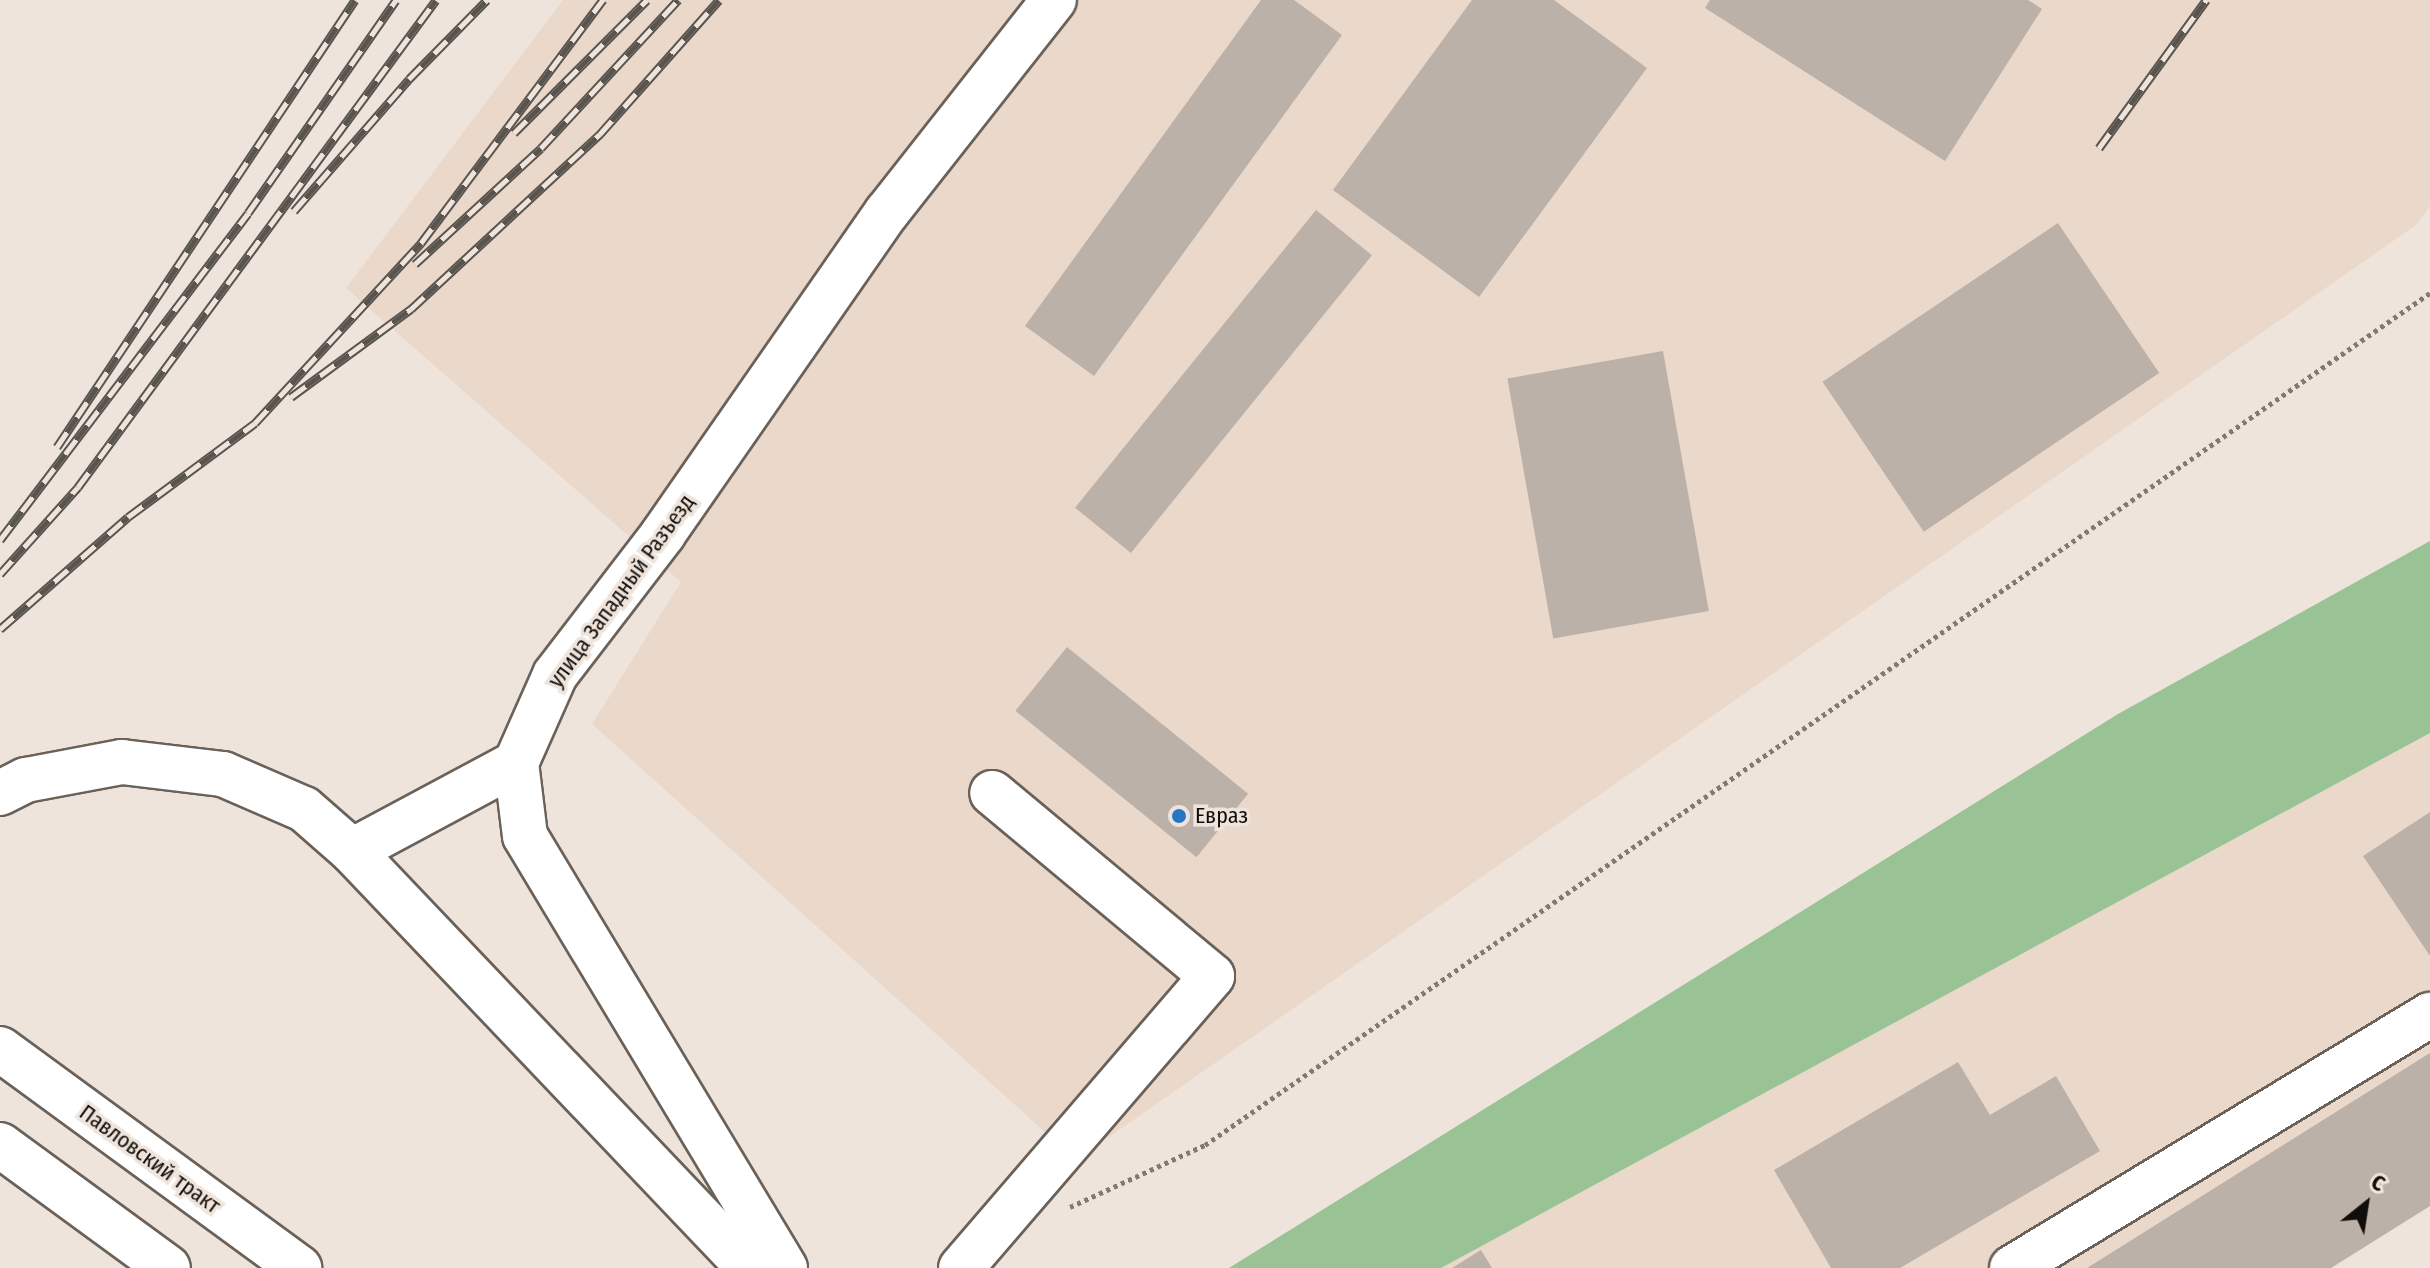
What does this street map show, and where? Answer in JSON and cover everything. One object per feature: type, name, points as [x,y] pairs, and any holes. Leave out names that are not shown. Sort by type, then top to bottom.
[{"type":"main road","name":"улица Западный Разъезд","points":[[516,763],[555,675],[663,534],[887,212],[1054,0]]},
{"type":"main road","points":[[0,793],[26,780],[122,762],[223,774],[304,809],[352,851],[749,1268]]},
{"type":"main road","points":[[352,851],[516,763],[525,836],[785,1268]]},
{"type":"main road","points":[[961,1268],[1212,976],[992,793]]},
{"type":"main road","points":[[2012,1268],[2430,1015]]},
{"type":"main road","name":"Павловский тракт","points":[[0,1049],[299,1268]]},
{"type":"main road","points":[[0,1145],[168,1268]]},
{"type":"path","points":[[1066,1209],[1205,1145],[2430,293]]},
{"type":"shaded area","points":[[563,0],[2430,0],[2430,206],[2416,225],[1076,1160],[592,724],[681,582],[346,288]]},
{"type":"shaded area","points":[[2430,733],[2430,1206],[2331,1268],[1441,1268]]},
{"type":"green space","points":[[2430,541],[2430,733],[1441,1268],[1229,1268],[2118,714]]},
{"type":"building","points":[[1261,0],[1294,0],[1342,35],[1094,376],[1025,326]]},
{"type":"building","points":[[1472,0],[1554,0],[1647,68],[1479,297],[1333,190]]},
{"type":"building","points":[[1710,0],[2028,0],[2042,9],[1945,161],[1705,8]]},
{"type":"building","points":[[1316,210],[1372,255],[1131,553],[1075,508]]},
{"type":"building","points":[[2058,223],[2159,373],[1924,532],[1823,382]]},
{"type":"building","points":[[1663,351],[1709,611],[1553,638],[1507,378]]},
{"type":"building","points":[[1067,647],[1248,794],[1196,857],[1015,711]]},
{"type":"building","points":[[2430,812],[2430,956],[2363,856]]},
{"type":"building","points":[[2430,1053],[2430,1206],[2331,1268],[2087,1268]]},
{"type":"building","points":[[1958,1062],[1990,1115],[2056,1076],[2100,1151],[1900,1268],[1831,1268],[1774,1170]]},
{"type":"building","points":[[1481,1250],[1492,1268],[1452,1268]]},
{"type":"railway","points":[[57,447],[355,0]]},
{"type":"railway","points":[[0,540],[248,213],[396,0]]},
{"type":"railway","points":[[0,574],[78,487],[436,0]]},
{"type":"railway","points":[[294,211],[409,79],[487,0]]},
{"type":"railway","points":[[0,629],[128,517],[255,423],[421,243],[603,0]]},
{"type":"railway","points":[[514,133],[647,0]]},
{"type":"railway","points":[[415,264],[541,148],[678,0]]},
{"type":"railway","points":[[291,397],[411,309],[600,134],[719,0]]},
{"type":"railway","points":[[2099,148],[2206,0]]},
{"type":"place","name":"Евраз","points":[[1179,816]]}]
